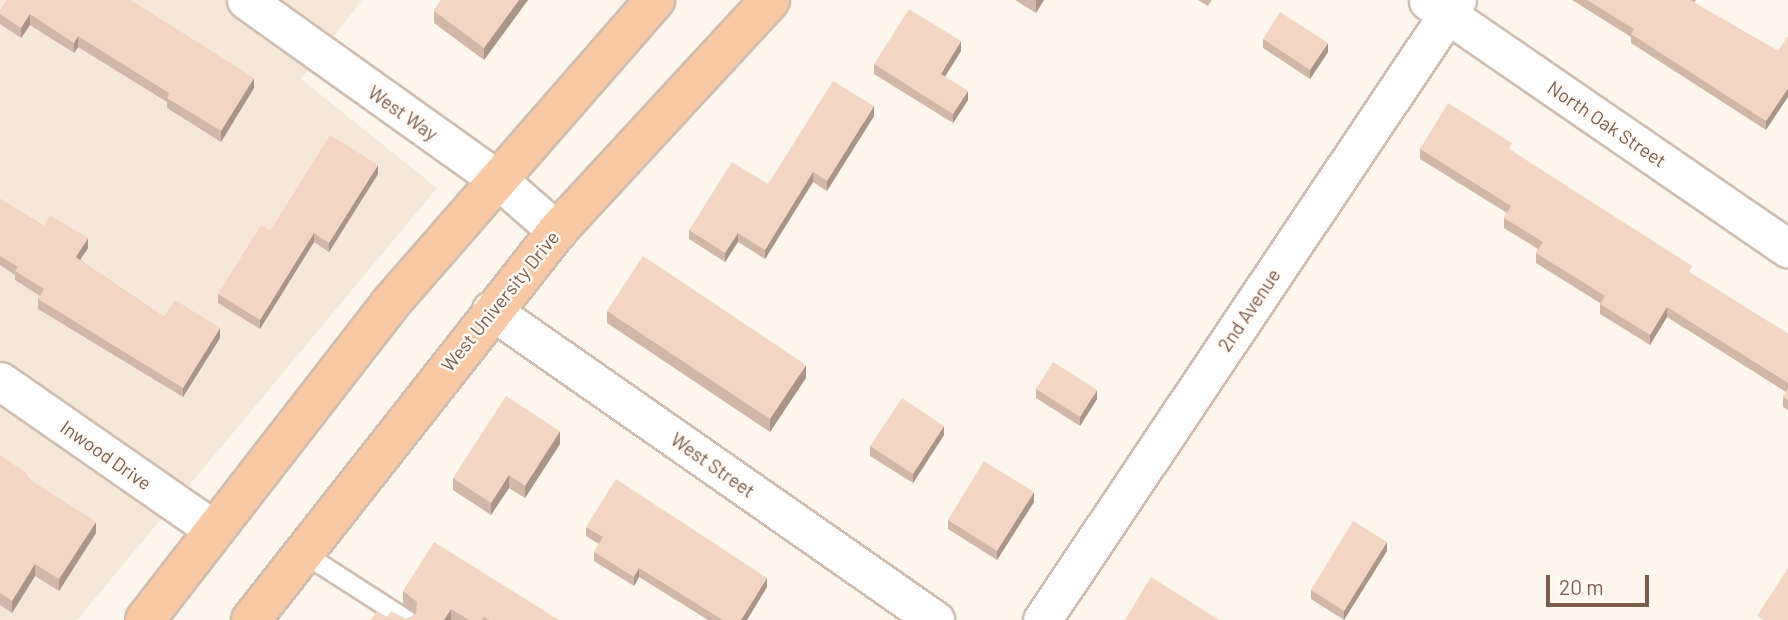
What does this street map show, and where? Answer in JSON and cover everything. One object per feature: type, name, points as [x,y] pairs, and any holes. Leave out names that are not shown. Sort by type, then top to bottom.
[{"type":"highway","points":[[145,620],[389,305],[496,178],[655,0]]},
{"type":"highway","name":"West University Drive","points":[[251,620],[491,310],[557,230],[770,0]]},
{"type":"street","name":"West Way","points":[[246,0],[496,178],[557,230]]},
{"type":"street","name":"North Oak Street","points":[[1443,5],[1788,248]]},
{"type":"street","name":"2nd Avenue","points":[[1042,620],[1443,5]]},
{"type":"street","name":"West Street","points":[[491,310],[935,620]]},
{"type":"street","name":"Inwood Drive","points":[[0,381],[213,529]]},
{"type":"lane","points":[[303,552],[407,620]]},
{"type":"shaded area","points":[[0,0],[362,0],[301,79],[437,188],[77,620],[0,620]]},
{"type":"building","points":[[7,0],[131,0],[254,78],[221,131],[167,98],[169,93],[78,36],[74,43],[30,14],[21,28],[0,14]]},
{"type":"building","points":[[441,0],[519,0],[484,48],[434,11]]},
{"type":"building","points":[[1587,0],[1690,0],[1778,51],[1788,36],[1788,88],[1766,121],[1631,34],[1634,29]]},
{"type":"building","points":[[909,9],[961,41],[941,74],[968,91],[953,114],[874,64]]},
{"type":"building","points":[[1280,12],[1328,43],[1310,70],[1263,39]]},
{"type":"building","points":[[833,81],[874,106],[827,181],[813,172],[765,250],[738,233],[725,253],[689,230],[732,162],[768,184]]},
{"type":"building","points":[[1448,103],[1512,143],[1509,149],[1692,266],[1689,272],[1788,334],[1788,383],[1667,307],[1650,335],[1600,304],[1605,296],[1536,253],[1543,242],[1504,218],[1511,206],[1420,149]]},
{"type":"building","points":[[330,135],[378,165],[329,243],[314,233],[260,320],[218,294],[261,225],[270,231]]},
{"type":"building","points":[[0,199],[44,226],[50,215],[88,238],[76,257],[164,317],[175,300],[220,328],[183,388],[38,299],[44,289],[15,271],[18,267],[0,256]]},
{"type":"building","points":[[643,256],[806,365],[770,419],[607,311]]},
{"type":"building","points":[[1053,362],[1097,390],[1080,417],[1036,389]]},
{"type":"building","points":[[506,396],[560,431],[525,486],[509,475],[491,503],[453,478]]},
{"type":"building","points":[[902,398],[944,426],[913,474],[870,446]]},
{"type":"building","points":[[0,455],[28,474],[26,477],[96,522],[59,579],[35,564],[12,601],[0,593]]},
{"type":"building","points":[[984,461],[1034,492],[997,551],[948,520]]},
{"type":"building","points":[[616,479],[767,578],[741,620],[723,620],[639,568],[634,577],[594,552],[603,537],[586,527]]},
{"type":"building","points":[[1353,521],[1387,542],[1344,611],[1311,590]]},
{"type":"building","points":[[434,542],[559,620],[489,620],[484,617],[482,620],[469,620],[451,609],[444,620],[371,620],[377,611],[387,617],[391,611],[406,619],[416,614],[417,602],[403,591]]},
{"type":"building","points":[[1788,568],[1788,620],[1764,620],[1757,616]]},
{"type":"building","points":[[1151,577],[1219,620],[1125,620]]}]
